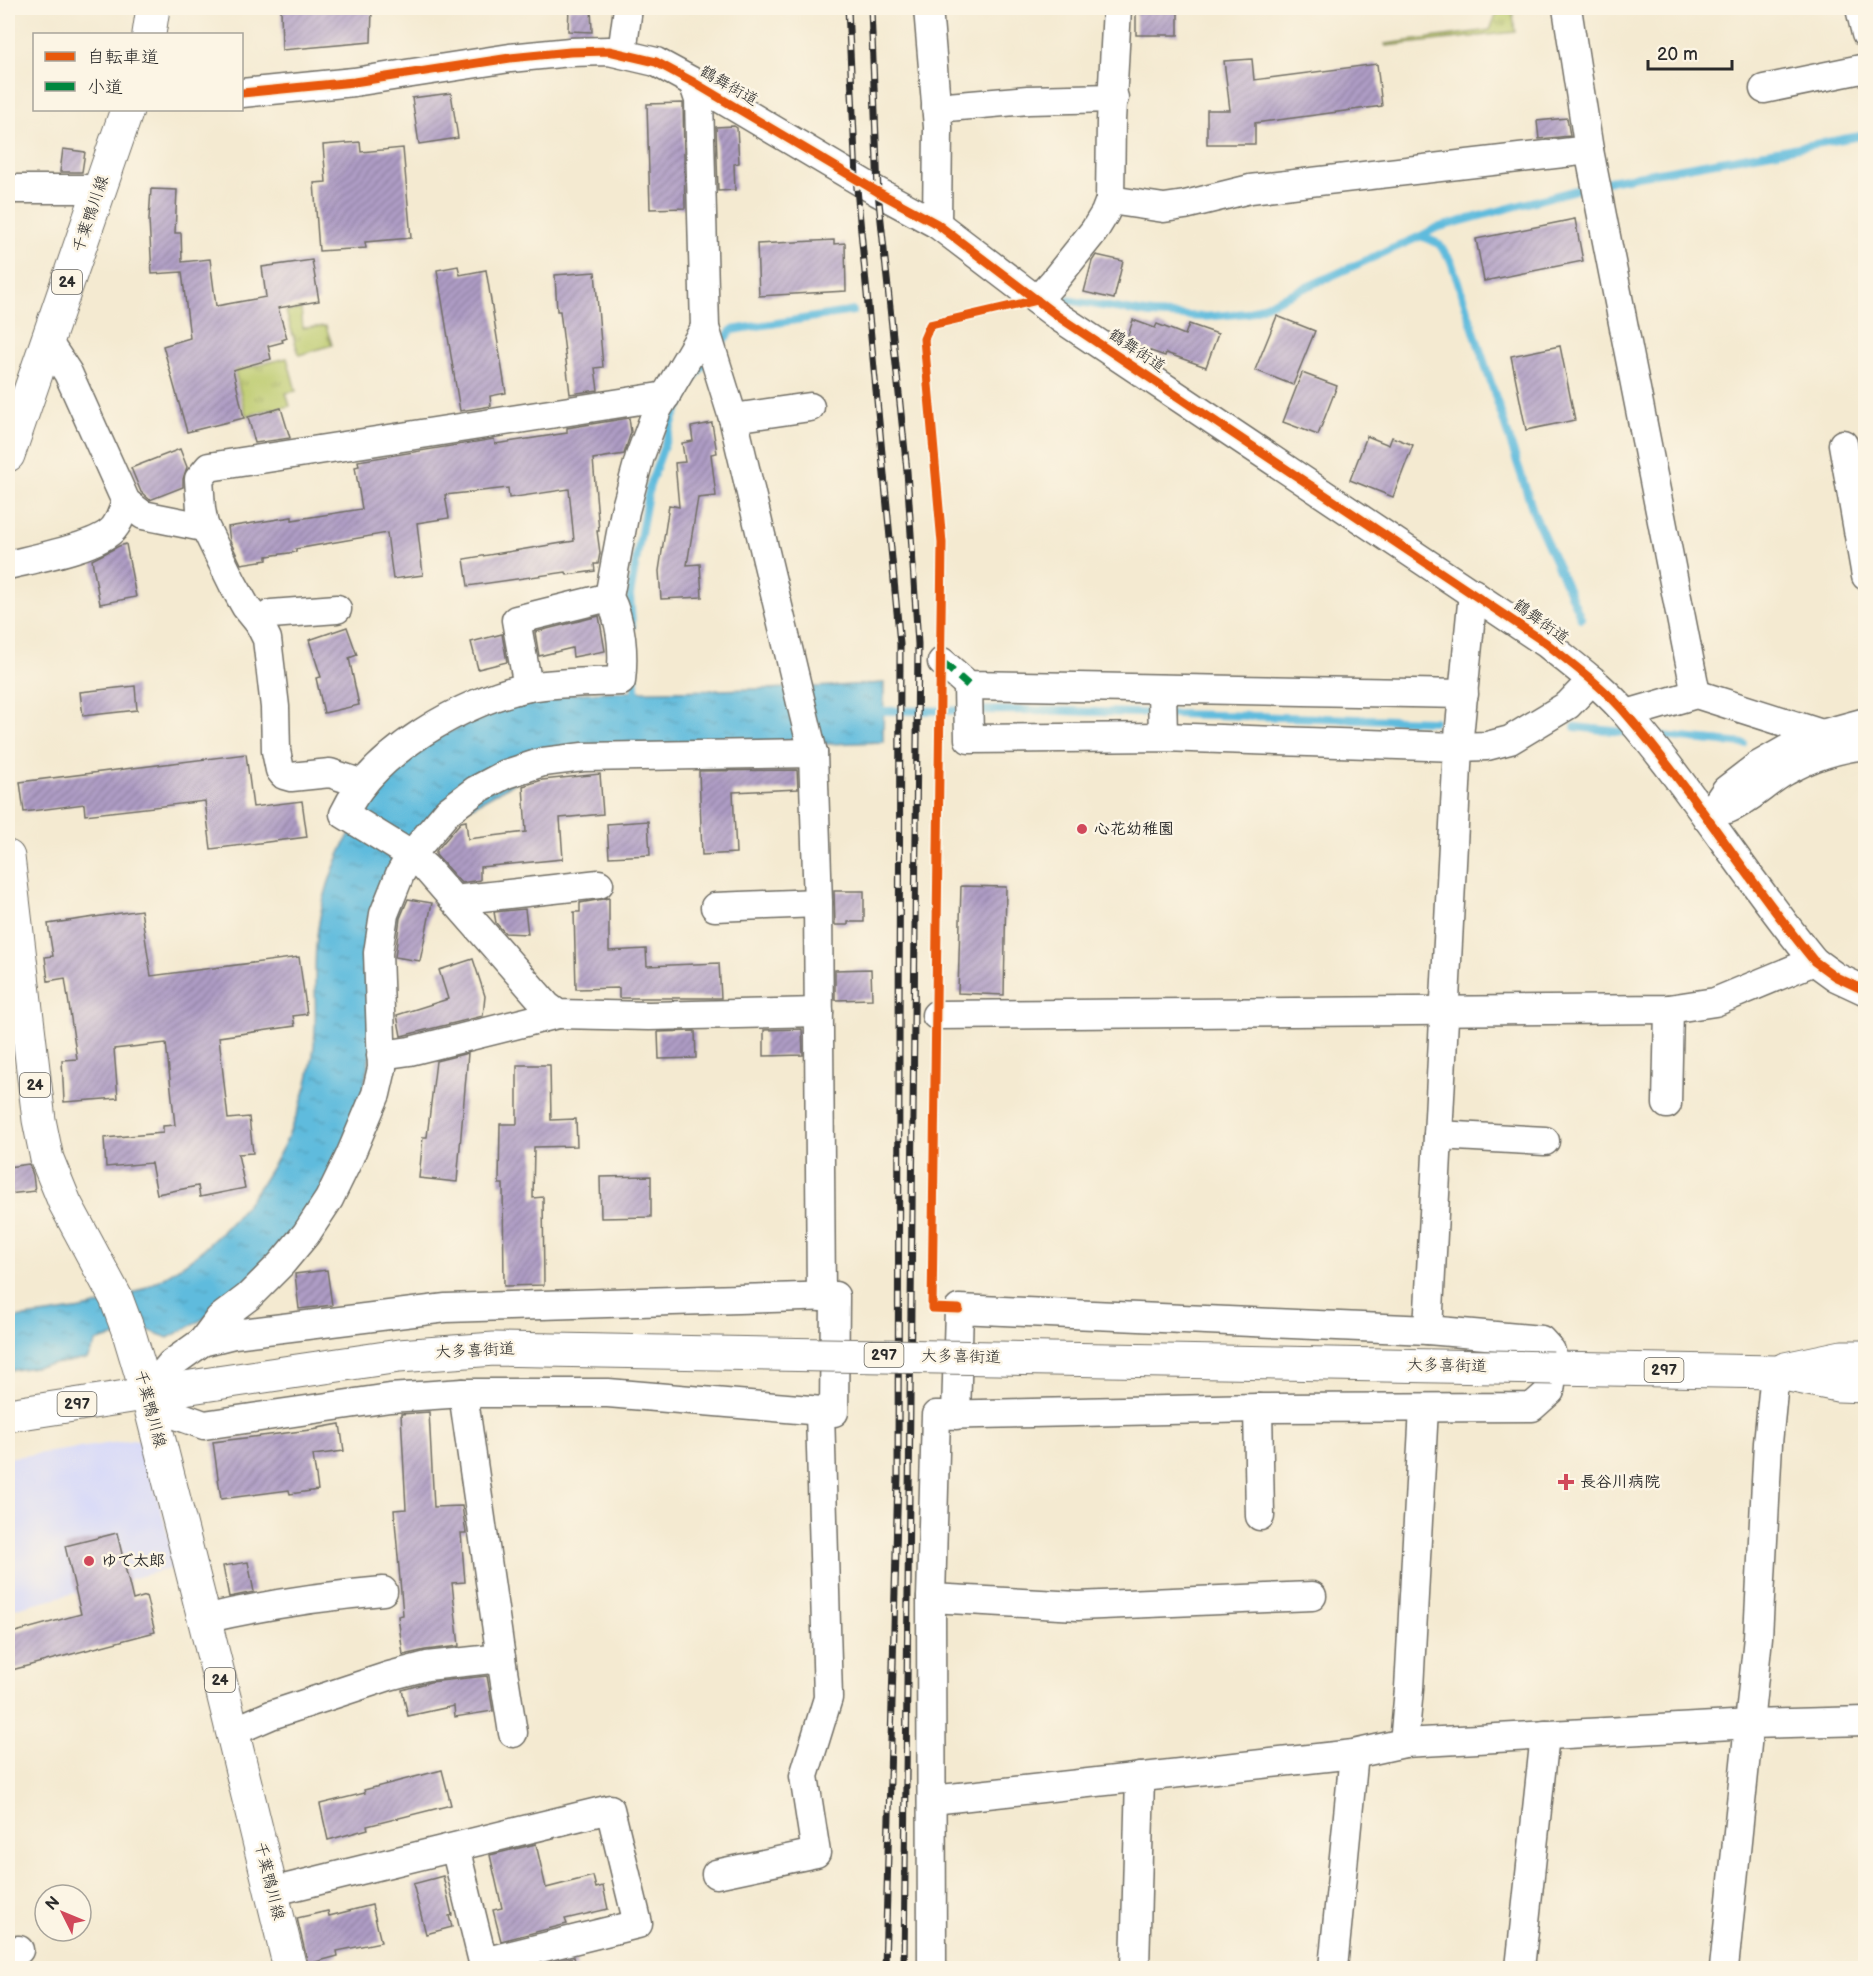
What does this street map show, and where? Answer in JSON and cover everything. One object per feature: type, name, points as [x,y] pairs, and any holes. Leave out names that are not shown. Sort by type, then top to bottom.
[{"type":"main road","points":[[150,33],[153,8]]},
{"type":"main road","name":"千葉鴨川線","points":[[8,455],[127,111]]},
{"type":"main road","name":"千葉鴨川線","points":[[8,857],[39,1120],[46,1159],[65,1203],[116,1298],[129,1333],[147,1393],[290,1968]]},
{"type":"main road","name":"大多喜街道","points":[[8,1415],[399,1356],[494,1349],[1774,1372],[1838,1385],[1866,1386]]},
{"type":"main road","name":"大多喜街道","points":[[1774,1372],[1842,1357],[1866,1357]]},
{"type":"street","points":[[622,52],[628,8]]},
{"type":"street","points":[[928,8],[936,108],[938,191],[936,224]]},
{"type":"street","points":[[1037,300],[1094,231],[1110,200],[1111,121],[1117,8]]},
{"type":"street","points":[[1567,8],[1589,150],[1696,694]]},
{"type":"street","points":[[1860,8],[1866,34]]},
{"type":"street","name":"鶴舞街道","points":[[243,93],[354,82],[533,55],[591,50],[622,52],[656,62],[693,82],[936,224],[1069,323],[1546,643],[1592,680],[1627,714],[1665,761],[1814,961],[1836,977],[1866,991]]},
{"type":"street","points":[[1764,89],[1866,68]]},
{"type":"street","points":[[693,82],[699,100],[705,328],[733,418],[813,750],[818,903],[821,1297]]},
{"type":"street","points":[[936,108],[1028,100],[1114,98]]},
{"type":"street","points":[[1110,200],[1164,208],[1185,206],[1250,189],[1589,150]]},
{"type":"street","points":[[8,189],[99,189]]},
{"type":"street","points":[[558,1014],[547,1006],[454,900],[411,855],[344,814],[350,801],[363,784],[408,743],[434,726],[479,703],[528,687],[575,682],[621,681],[623,660],[614,607],[609,597],[625,511],[640,456],[657,410],[705,328]]},
{"type":"street","points":[[47,341],[68,373],[126,502],[143,515],[198,526],[204,525]]},
{"type":"street","points":[[363,784],[330,773],[291,777],[284,775],[280,770],[276,751],[275,708],[267,639],[237,591],[204,525],[199,479],[209,467],[666,396]]},
{"type":"street","points":[[733,418],[810,407]]},
{"type":"street","points":[[1843,444],[1866,576]]},
{"type":"street","points":[[8,565],[62,552],[101,538],[114,528],[126,502]]},
{"type":"street","points":[[1428,1330],[1458,747],[1473,593]]},
{"type":"street","points":[[528,687],[516,620],[609,597]]},
{"type":"street","points":[[259,623],[272,614],[337,609]]},
{"type":"street","points":[[942,662],[968,685],[1464,694]]},
{"type":"street","points":[[968,685],[969,739],[1163,737],[1458,747],[1486,746],[1510,740],[1568,705],[1592,680]]},
{"type":"street","points":[[1162,689],[1163,737]]},
{"type":"street","points":[[1627,714],[1696,694],[1822,734]]},
{"type":"street","points":[[1707,818],[1726,790],[1756,767],[1800,742],[1866,722]]},
{"type":"street","points":[[1707,818],[1736,806],[1786,771],[1815,757],[1847,747],[1866,745]]},
{"type":"street","points":[[202,1342],[234,1334],[446,1308],[835,1296],[834,1412],[608,1393],[463,1393],[390,1398],[204,1425],[171,1413],[147,1393],[171,1364],[202,1342],[219,1319],[248,1297],[281,1264],[319,1214],[349,1158],[376,1094],[382,1068],[379,934],[391,893],[411,855],[448,811],[506,774],[543,762],[583,757],[813,750]]},
{"type":"street","points":[[454,900],[599,884]]},
{"type":"street","points":[[715,907],[818,903]]},
{"type":"street","points":[[936,1015],[1669,1009],[1715,1002],[1814,961]]},
{"type":"street","points":[[1667,1104],[1669,1009]]},
{"type":"street","points":[[381,1055],[410,1051],[558,1014],[649,1016],[819,1012]]},
{"type":"street","points":[[1437,1135],[1545,1141]]},
{"type":"street","points":[[932,1968],[932,1598],[936,1415],[956,1415],[1258,1408],[1532,1407],[1550,1391],[1553,1368],[1551,1351],[1541,1340],[1428,1330],[959,1309],[956,1415]]},
{"type":"street","points":[[1724,1968],[1758,1637],[1774,1372]]},
{"type":"street","points":[[463,1393],[513,1732]]},
{"type":"street","points":[[1258,1408],[1260,1516]]},
{"type":"street","points":[[1404,1743],[1424,1408]]},
{"type":"street","points":[[716,1874],[816,1853],[804,1776],[828,1698],[820,1412]]},
{"type":"street","points":[[204,1619],[340,1594],[383,1590]]},
{"type":"street","points":[[932,1598],[1078,1606],[1312,1596]]},
{"type":"street","points":[[232,1732],[271,1715],[388,1676],[427,1666],[501,1658]]},
{"type":"street","points":[[932,1800],[1354,1754],[1404,1743],[1750,1724],[1866,1721]]},
{"type":"street","points":[[1520,1968],[1545,1735]]},
{"type":"street","points":[[1338,1968],[1333,1968],[1354,1754]]},
{"type":"street","points":[[1135,1968],[1140,1777]]},
{"type":"street","points":[[271,1892],[610,1809],[638,1924],[483,1962],[455,1847]]},
{"type":"shaded area","points":[[141,1439],[177,1567],[8,1610],[8,1458]]},
{"type":"green space","points":[[1499,8],[1512,8],[1515,32],[1386,46],[1385,44],[1490,30]]},
{"type":"green space","points":[[301,309],[303,328],[326,326],[332,345],[299,355],[286,312]]},
{"type":"green space","points":[[287,358],[296,391],[286,393],[290,406],[274,410],[272,408],[246,416],[235,371]]},
{"type":"water","points":[[884,683],[883,742],[576,749],[411,840],[363,1092],[347,1142],[302,1227],[209,1316],[168,1338],[146,1329],[97,1341],[87,1359],[8,1371],[8,1319],[95,1306],[135,1293],[172,1273],[206,1247],[236,1217],[262,1183],[284,1145],[300,1106],[311,1066],[315,1036],[316,946],[320,915],[328,885],[339,855],[371,801],[414,755],[440,737],[519,701],[604,692],[777,689]]},
{"type":"building","points":[[281,8],[372,8],[371,42],[282,50]]},
{"type":"building","points":[[569,8],[591,8],[592,32],[568,31]]},
{"type":"building","points":[[1136,8],[1178,8],[1178,35],[1136,35]]},
{"type":"building","points":[[1252,59],[1254,80],[1377,64],[1382,106],[1255,123],[1255,144],[1207,144],[1207,110],[1230,110],[1224,61]]},
{"type":"building","points":[[451,93],[458,138],[419,144],[412,98]]},
{"type":"building","points":[[683,103],[685,208],[650,209],[647,104]]},
{"type":"building","points":[[1567,118],[1570,136],[1539,139],[1537,121]]},
{"type":"building","points":[[734,126],[737,128],[739,163],[734,164],[735,190],[718,191],[716,127]]},
{"type":"building","points":[[360,142],[361,152],[403,148],[411,238],[365,242],[366,248],[319,251],[314,183],[326,182],[323,145]]},
{"type":"building","points":[[63,149],[85,152],[82,172],[60,172]]},
{"type":"building","points":[[151,189],[177,190],[175,233],[181,233],[182,262],[210,259],[216,306],[266,297],[262,267],[312,260],[319,301],[278,308],[287,338],[282,340],[283,342],[268,346],[271,359],[233,370],[244,418],[187,432],[163,346],[190,338],[182,272],[152,274],[149,220]]},
{"type":"building","points":[[1575,219],[1583,261],[1484,281],[1476,239]]},
{"type":"building","points":[[834,240],[834,244],[845,243],[846,291],[759,296],[757,244]]},
{"type":"building","points":[[1096,255],[1123,261],[1114,299],[1084,292],[1092,261]]},
{"type":"building","points":[[458,266],[460,275],[486,270],[506,393],[490,396],[491,406],[460,411],[437,270]]},
{"type":"building","points":[[595,272],[603,367],[595,368],[598,390],[570,394],[560,311],[557,311],[555,275]]},
{"type":"building","points":[[1277,316],[1315,331],[1293,385],[1255,370]]},
{"type":"building","points":[[1133,320],[1155,328],[1157,324],[1185,335],[1189,324],[1218,334],[1206,367],[1126,342]]},
{"type":"building","points":[[1560,346],[1575,420],[1526,430],[1511,356]]},
{"type":"building","points":[[1302,373],[1337,386],[1318,435],[1283,422]]},
{"type":"building","points":[[281,408],[290,438],[255,443],[248,417]]},
{"type":"building","points":[[629,418],[631,432],[624,454],[593,459],[600,553],[598,564],[594,564],[595,571],[567,575],[566,572],[468,586],[464,559],[574,541],[569,489],[509,498],[508,488],[445,495],[449,518],[417,523],[423,575],[393,579],[387,533],[296,549],[296,552],[267,556],[267,560],[241,564],[230,541],[228,527],[362,509],[355,467],[359,466],[358,461],[494,439],[495,444],[567,433],[567,428]]},
{"type":"building","points":[[712,423],[717,453],[711,454],[716,496],[698,498],[687,565],[700,564],[702,597],[661,599],[659,571],[669,505],[679,507],[675,463],[685,462],[682,443],[693,441],[691,427]]},
{"type":"building","points":[[1367,436],[1389,445],[1392,437],[1413,445],[1393,497],[1350,480]]},
{"type":"building","points":[[180,449],[187,467],[183,487],[150,500],[141,492],[131,468]]},
{"type":"building","points":[[126,544],[136,597],[100,604],[92,560]]},
{"type":"building","points":[[599,616],[605,651],[573,657],[572,648],[539,656],[535,632]]},
{"type":"building","points":[[347,627],[357,655],[349,658],[359,705],[324,713],[316,678],[321,677],[309,640]]},
{"type":"building","points":[[502,634],[507,662],[478,669],[471,642]]},
{"type":"building","points":[[135,686],[137,710],[83,716],[80,692]]},
{"type":"building","points":[[246,754],[253,807],[302,801],[307,837],[211,849],[205,801],[85,815],[84,804],[24,812],[20,782]]},
{"type":"building","points":[[797,770],[798,789],[733,792],[736,853],[702,855],[699,771]]},
{"type":"building","points":[[600,774],[603,814],[560,818],[563,859],[480,867],[480,880],[461,883],[436,855],[436,851],[461,822],[466,821],[468,839],[526,832],[523,786],[542,780]]},
{"type":"building","points":[[648,821],[650,855],[609,857],[607,824]]},
{"type":"building","points":[[961,886],[1006,887],[1004,995],[958,993]]},
{"type":"building","points":[[834,891],[864,891],[864,922],[835,925]]},
{"type":"building","points":[[609,898],[609,951],[646,949],[647,966],[719,963],[721,998],[619,998],[619,988],[576,989],[574,912],[580,912],[580,903]]},
{"type":"building","points":[[408,899],[432,903],[420,961],[395,957],[400,918]]},
{"type":"building","points":[[525,909],[528,934],[505,933],[496,923],[494,912]]},
{"type":"building","points":[[141,910],[151,976],[299,957],[307,1014],[293,1016],[295,1026],[219,1037],[228,1119],[249,1117],[253,1153],[238,1154],[245,1188],[200,1197],[198,1186],[157,1194],[151,1163],[106,1167],[104,1138],[163,1133],[163,1126],[175,1125],[166,1043],[114,1049],[118,1098],[64,1102],[62,1060],[77,1059],[65,978],[48,981],[45,957],[53,956],[48,924]]},
{"type":"building","points":[[473,959],[485,996],[483,1016],[401,1036],[397,1015],[448,999],[439,970]]},
{"type":"building","points":[[871,969],[872,999],[835,1000],[835,970]]},
{"type":"building","points":[[802,1029],[803,1055],[764,1056],[764,1030]]},
{"type":"building","points":[[695,1031],[696,1058],[659,1059],[658,1032]]},
{"type":"building","points":[[468,1053],[457,1182],[419,1178],[423,1137],[427,1137],[436,1061]]},
{"type":"building","points":[[517,1065],[550,1065],[551,1120],[576,1119],[577,1146],[534,1147],[533,1198],[543,1197],[544,1285],[504,1286],[503,1184],[499,1184],[500,1124],[517,1124]]},
{"type":"building","points":[[29,1164],[35,1191],[8,1194],[8,1167]]},
{"type":"building","points":[[651,1176],[651,1217],[601,1218],[600,1177]]},
{"type":"building","points":[[327,1270],[332,1305],[299,1309],[295,1274]]},
{"type":"building","points":[[429,1412],[434,1507],[462,1506],[466,1533],[461,1533],[465,1582],[452,1583],[459,1646],[403,1655],[398,1616],[403,1615],[394,1510],[406,1509],[401,1414]]},
{"type":"building","points":[[340,1424],[344,1451],[313,1455],[318,1490],[290,1494],[289,1490],[221,1499],[213,1442],[318,1429]]},
{"type":"building","points":[[117,1533],[133,1600],[146,1596],[155,1632],[8,1671],[8,1634],[81,1614],[65,1546]]},
{"type":"building","points":[[248,1562],[254,1592],[229,1597],[223,1566]]},
{"type":"building","points":[[487,1676],[493,1711],[455,1717],[454,1706],[408,1716],[402,1690],[430,1682]]},
{"type":"building","points":[[442,1770],[451,1805],[367,1826],[368,1829],[328,1840],[320,1804]]},
{"type":"building","points":[[536,1844],[546,1888],[593,1876],[596,1888],[603,1886],[608,1909],[565,1919],[567,1924],[501,1941],[493,1910],[502,1908],[490,1855]]},
{"type":"building","points":[[443,1876],[452,1915],[449,1916],[452,1927],[426,1934],[413,1884]]},
{"type":"building","points":[[372,1905],[381,1942],[337,1951],[338,1956],[308,1964],[297,1918],[328,1911],[329,1916]]},
{"type":"building","points":[[574,1957],[577,1968],[526,1968]]},
{"type":"waterway","points":[[1421,236],[1436,228],[1609,181],[1866,135]]},
{"type":"waterway","points":[[1067,300],[1151,314],[1204,317],[1248,313],[1421,236],[1439,244],[1451,261],[1534,514],[1581,618]]},
{"type":"waterway","points":[[717,348],[732,330],[853,311]]},
{"type":"waterway","points":[[632,626],[630,595],[649,488],[675,415],[691,382],[708,358]]},
{"type":"waterway","points":[[634,672],[636,701]]},
{"type":"waterway","points":[[874,711],[1025,710],[1434,721]]},
{"type":"waterway","points":[[1575,727],[1633,733]]},
{"type":"waterway","points":[[1652,735],[1744,744]]},
{"type":"railway","points":[[848,8],[856,178],[900,644],[898,1476],[885,1968]]},
{"type":"railway","points":[[871,8],[878,192],[907,471],[918,644],[904,1968]]},
{"type":"marked path","points":[[942,662],[968,685]]},
{"type":"cycle path","points":[[243,93],[354,82],[510,58],[609,51],[656,62],[693,82],[878,192],[937,224],[1059,317],[1546,643],[1599,687],[1628,716],[1676,776],[1814,961],[1836,977],[1866,991]]},
{"type":"cycle path","points":[[959,1309],[932,1308],[942,543],[924,339],[930,325],[1037,300]]},
{"type":"place","name":"心花幼稚園","points":[[1082,829]]},
{"type":"place","name":"長谷川病院","points":[[1566,1482]]},
{"type":"place","name":"ゆで太郎","points":[[89,1561]]}]
